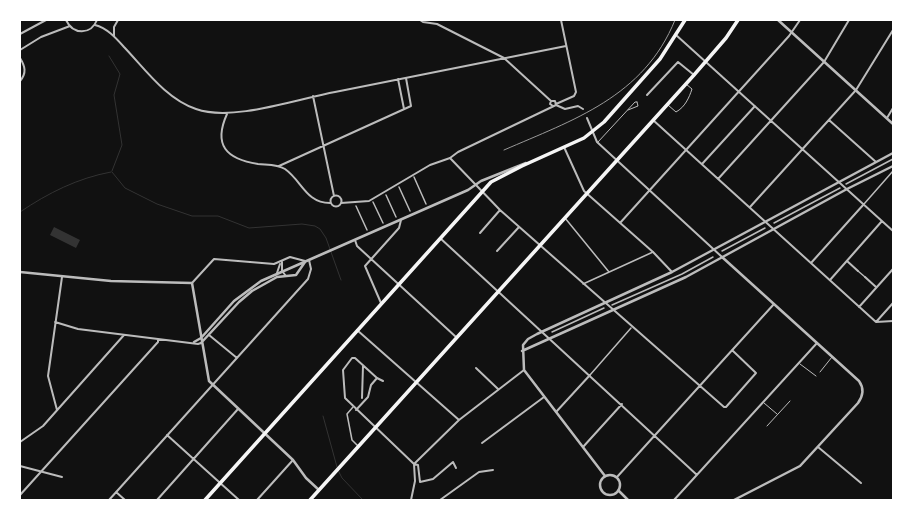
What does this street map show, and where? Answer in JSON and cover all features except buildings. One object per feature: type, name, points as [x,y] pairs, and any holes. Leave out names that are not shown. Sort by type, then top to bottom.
[{"type":"main road","points":[[205,500],[494,179],[564,147],[595,130],[632,93],[660,59],[684,20]]},
{"type":"main road","points":[[310,500],[686,84],[726,38],[738,20]]},
{"type":"street","points":[[20,34],[46,20]]},
{"type":"street","points":[[66,20],[73,30],[83,32],[88,31],[95,25],[97,20]]},
{"type":"street","points":[[114,37],[114,27],[118,20]]},
{"type":"street","points":[[420,20],[423,22],[437,24],[504,58],[555,105],[565,109],[578,106],[583,109]]},
{"type":"street","points":[[227,114],[220,136],[226,150],[245,161],[279,166],[287,171],[311,197],[319,202],[330,203],[336,207],[341,203],[369,201],[430,165],[450,158],[458,152],[574,96],[576,90],[561,20]]},
{"type":"street","points":[[778,20],[893,124]]},
{"type":"street","points":[[620,223],[740,92],[792,33],[800,20]]},
{"type":"street","points":[[718,179],[824,62],[849,20]]},
{"type":"street","points":[[95,25],[114,37],[162,88],[179,102],[207,112],[227,114],[566,46]]},
{"type":"street","points":[[20,50],[41,37],[70,26]]},
{"type":"street","points":[[750,208],[856,90],[893,30]]},
{"type":"street","points":[[676,35],[893,231]]},
{"type":"street","points":[[20,58],[25,69],[24,76],[20,81]]},
{"type":"street","points":[[647,95],[678,62],[694,75]]},
{"type":"street","points":[[279,166],[410,106],[412,104],[406,78]]},
{"type":"street","points":[[398,79],[404,109]]},
{"type":"street","points":[[313,96],[334,196]]},
{"type":"street","points":[[551,101],[555,101],[555,105]]},
{"type":"street","points":[[702,164],[755,106]]},
{"type":"street","points":[[887,118],[893,108]]},
{"type":"street","points":[[587,118],[598,142],[714,250],[859,381],[862,391],[858,403],[795,470],[734,500]]},
{"type":"street","points":[[653,120],[876,322],[893,321]]},
{"type":"street","points":[[829,120],[876,162]]},
{"type":"street","points":[[564,147],[582,188],[670,267],[672,272]]},
{"type":"street","points":[[605,476],[524,370],[522,351],[526,341],[543,331],[672,272],[893,153]]},
{"type":"street","points":[[450,158],[500,210],[723,407],[726,407],[756,373],[732,350]]},
{"type":"street","points":[[846,184],[893,159]]},
{"type":"street","points":[[194,342],[200,338],[238,298],[257,283],[468,190],[474,184],[520,164],[528,163]]},
{"type":"street","points":[[522,351],[686,277],[847,189],[893,166]]},
{"type":"street","points":[[811,263],[893,171]]},
{"type":"street","points":[[414,177],[426,204]]},
{"type":"street","points":[[399,187],[410,211]]},
{"type":"street","points":[[774,223],[840,188]]},
{"type":"street","points":[[386,194],[396,217]]},
{"type":"street","points":[[334,196],[340,197],[341,203]]},
{"type":"street","points":[[330,203],[330,199],[334,196]]},
{"type":"street","points":[[373,202],[383,223]]},
{"type":"street","points":[[356,206],[367,230]]},
{"type":"street","points":[[480,233],[500,210]]},
{"type":"street","points":[[565,218],[609,272]]},
{"type":"street","points":[[381,303],[365,266],[399,228],[401,220]]},
{"type":"street","points":[[830,280],[882,221]]},
{"type":"street","points":[[497,252],[519,227]]},
{"type":"street","points":[[722,252],[765,228]]},
{"type":"street","points":[[440,238],[551,338],[697,475]]},
{"type":"street","points":[[355,240],[358,246],[371,259],[456,337]]},
{"type":"street","points":[[583,284],[653,252]]},
{"type":"street","points":[[612,305],[682,274],[713,256]]},
{"type":"street","points":[[277,273],[282,262],[287,258],[307,260]]},
{"type":"street","points":[[20,272],[111,281],[192,283],[214,259],[274,264],[282,262]]},
{"type":"street","points":[[295,259],[298,264],[299,271]]},
{"type":"street","points":[[55,322],[78,329],[194,342],[198,344],[201,343],[239,302],[252,291],[277,277],[293,277],[307,260]]},
{"type":"street","points":[[109,500],[308,279],[311,269],[307,260]]},
{"type":"street","points":[[847,261],[876,287]]},
{"type":"street","points":[[282,262],[282,271],[288,277]]},
{"type":"street","points":[[859,307],[893,269]]},
{"type":"street","points":[[57,410],[48,376],[62,277]]},
{"type":"street","points":[[192,283],[200,338],[209,382],[293,460],[306,478],[319,490]]},
{"type":"street","points":[[876,322],[893,303]]},
{"type":"street","points":[[617,477],[774,304]]},
{"type":"street","points":[[552,332],[604,308]]},
{"type":"street","points":[[556,412],[632,328]]},
{"type":"street","points":[[357,330],[459,420]]},
{"type":"street","points":[[20,442],[43,426],[124,335]]},
{"type":"street","points":[[209,335],[236,358]]},
{"type":"street","points":[[20,495],[158,342],[158,339]]},
{"type":"street","points":[[674,500],[764,403],[817,343]]},
{"type":"street","points":[[384,381],[377,378],[355,358],[352,358],[343,370],[345,398],[374,428],[418,466],[420,481],[422,483],[433,479],[453,462],[456,468]]},
{"type":"street","points":[[362,398],[363,366]]},
{"type":"street","points":[[476,368],[499,390]]},
{"type":"street","points":[[411,500],[415,481],[414,464],[459,420],[524,370]]},
{"type":"street","points":[[356,410],[368,397],[371,385],[377,378]]},
{"type":"street","points":[[482,444],[544,397]]},
{"type":"street","points":[[583,447],[622,404]]},
{"type":"street","points":[[353,407],[347,414],[352,440],[357,447]]},
{"type":"street","points":[[157,500],[238,409]]},
{"type":"street","points":[[167,435],[239,500]]},
{"type":"street","points":[[818,447],[860,483]]},
{"type":"street","points":[[257,500],[293,460]]},
{"type":"street","points":[[20,466],[62,477]]},
{"type":"street","points":[[440,500],[479,472],[493,470]]},
{"type":"street","points":[[611,475],[617,477],[621,484],[619,491],[610,495],[602,491],[601,482],[605,476],[611,475]]},
{"type":"street","points":[[619,491],[628,500]]},
{"type":"street","points":[[116,492],[125,500]]},
{"type":"lane","points":[[668,104],[676,112],[679,110],[689,98],[692,88],[686,84]]},
{"type":"lane","points":[[598,142],[634,102],[637,102],[638,106],[628,110]]},
{"type":"lane","points":[[820,372],[833,357]]},
{"type":"lane","points":[[799,363],[816,376]]},
{"type":"lane","points":[[767,426],[790,401]]},
{"type":"lane","points":[[764,403],[777,415]]},
{"type":"shaded area","points":[[54,227],[80,240],[76,248],[50,235]]},
{"type":"waterway","points":[[109,56],[120,74],[114,95],[122,145],[112,171]]},
{"type":"waterway","points":[[20,212],[41,199],[75,182],[111,172]]},
{"type":"waterway","points":[[112,172],[125,188],[157,204],[192,216],[218,216],[249,228],[302,224],[315,226],[320,229],[326,238],[341,280]]},
{"type":"waterway","points":[[323,416],[337,467]]},
{"type":"waterway","points":[[338,470],[342,478],[363,500]]},
{"type":"railway","points":[[504,150],[555,128],[604,103],[645,69],[662,46],[675,20]]}]
